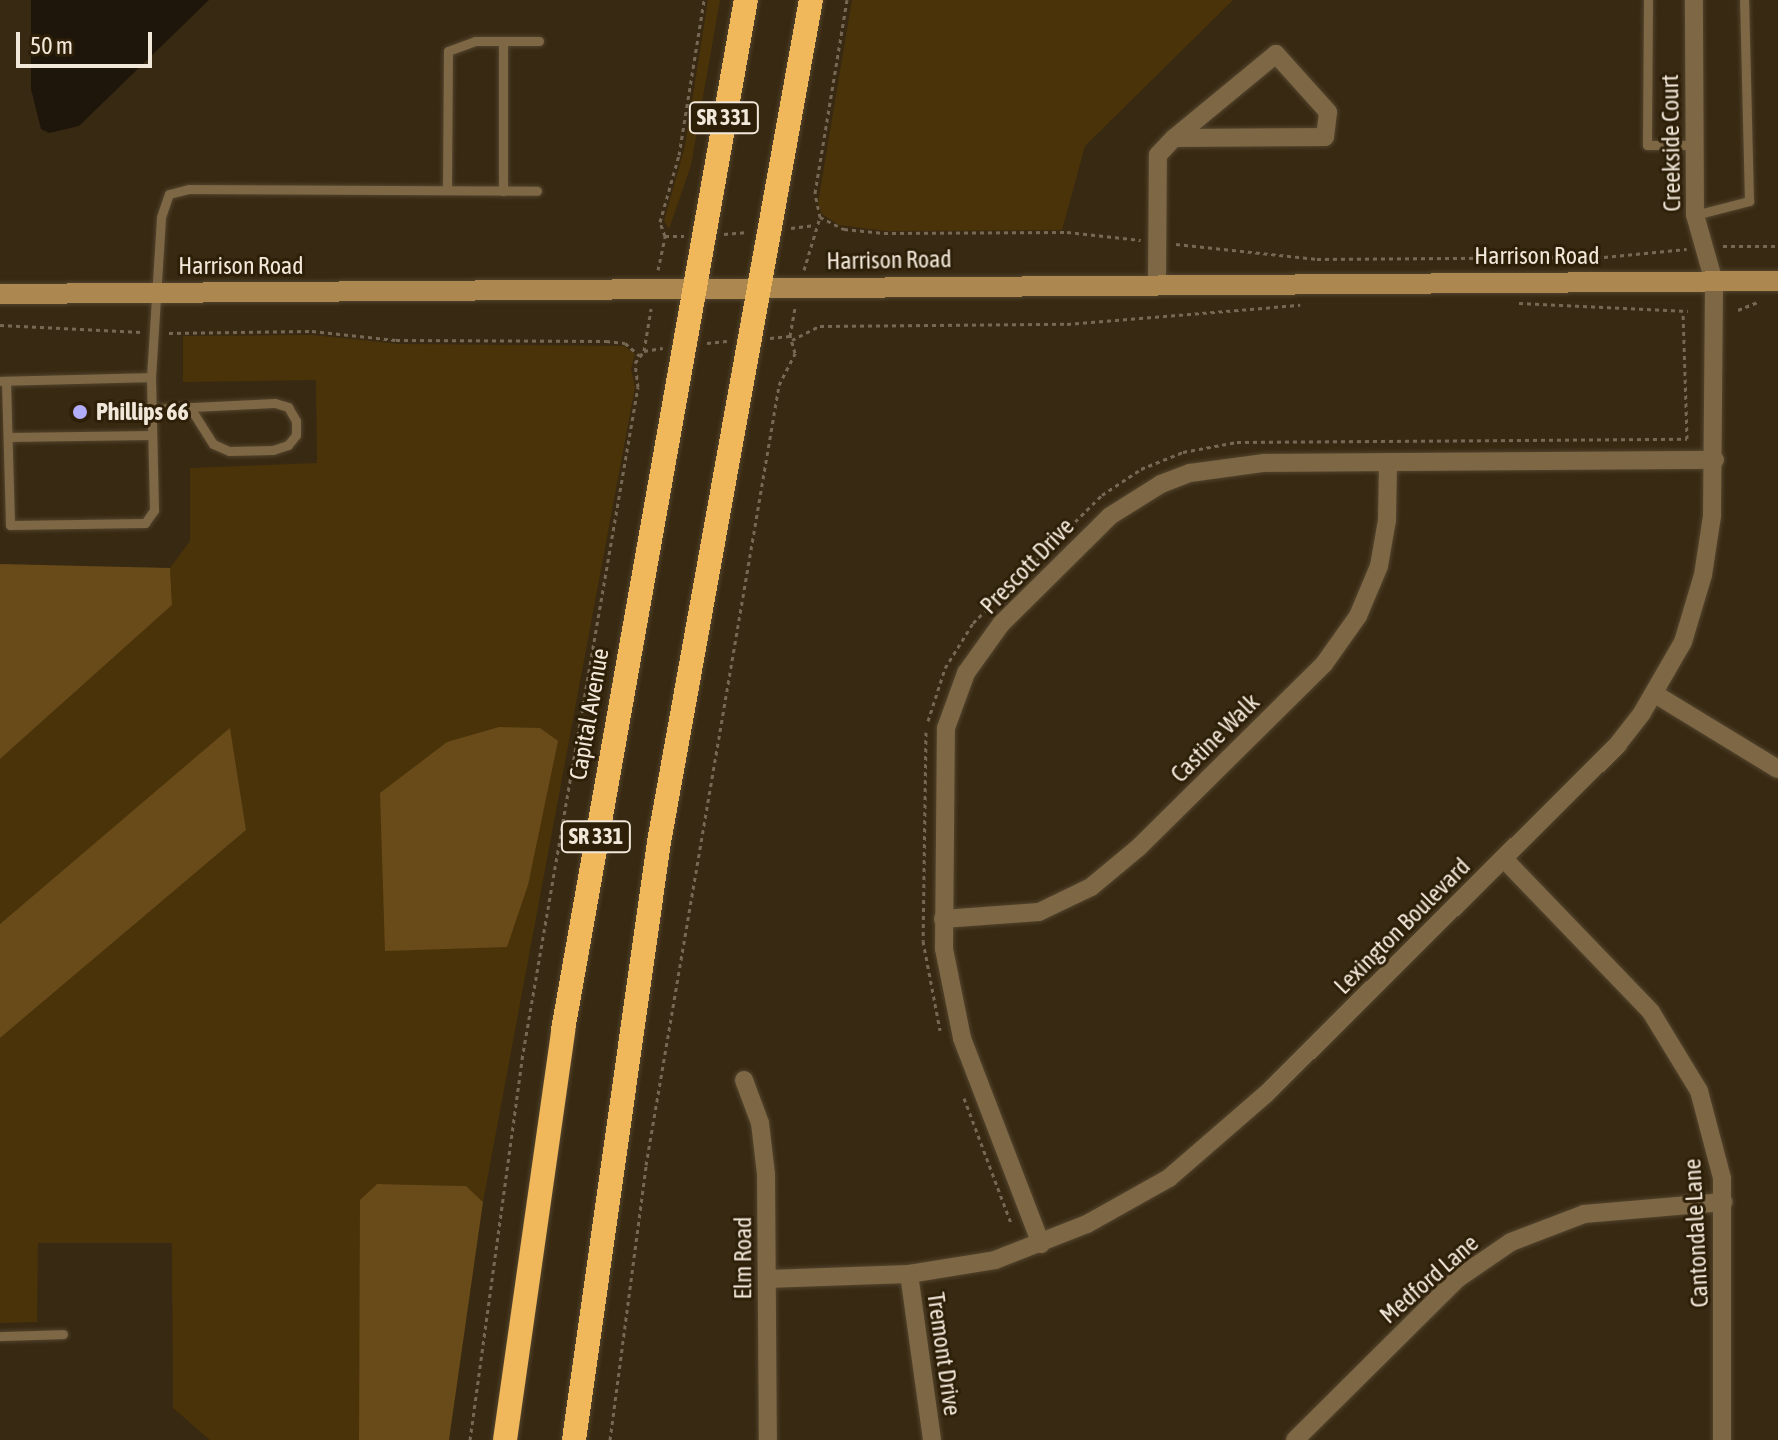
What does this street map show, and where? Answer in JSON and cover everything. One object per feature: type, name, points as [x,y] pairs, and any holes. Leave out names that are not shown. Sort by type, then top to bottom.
[{"type":"highway","name":"Capital Avenue","points":[[505,1440],[563,1030],[682,345],[746,0]]},
{"type":"highway","name":"SR 331","points":[[574,1440],[659,842],[746,339],[761,287],[811,0]]},
{"type":"street","name":"Creekside Court","points":[[1694,0],[1695,215],[1714,282]]},
{"type":"street","points":[[1157,283],[1158,155],[1174,138],[1276,54],[1328,112],[1325,137],[1174,138]]},
{"type":"street","name":"Harrison Road","points":[[0,294],[1157,283],[1778,281]]},
{"type":"street","name":"Lexington Boulevard","points":[[767,1279],[909,1274],[995,1260],[1041,1244],[1101,1217],[1196,1156],[1266,1094],[1618,744],[1655,694],[1694,611],[1708,550],[1715,460],[1714,282]]},
{"type":"street","name":"Prescott Drive","points":[[1041,1244],[962,1038],[948,982],[943,919],[946,728],[980,652],[1034,590],[1110,516],[1161,484],[1190,473],[1229,465],[1715,460]]},
{"type":"street","name":"Castine Walk","points":[[943,919],[1039,912],[1091,887],[1139,847],[1324,664],[1358,616],[1379,566],[1387,520],[1388,462]]},
{"type":"street","points":[[1655,694],[1778,769]]},
{"type":"street","name":"Cantondale Lane","points":[[1504,859],[1626,983],[1675,1047],[1699,1091],[1714,1137],[1723,1202],[1722,1440]]},
{"type":"street","name":"Elm Road","points":[[744,1080],[760,1123],[766,1174],[768,1440]]},
{"type":"street","name":"Medford Lane","points":[[1295,1440],[1457,1279],[1511,1242],[1584,1214],[1723,1202]]},
{"type":"street","name":"Tremont Drive","points":[[909,1274],[932,1440]]},
{"type":"lane","points":[[1648,0],[1647,145],[1693,145]]},
{"type":"lane","points":[[1695,215],[1749,201],[1744,0]]},
{"type":"lane","points":[[503,41],[503,191]]},
{"type":"lane","points":[[447,190],[448,51],[457,44],[539,41]]},
{"type":"lane","points":[[151,377],[3,381],[10,525],[145,523],[154,510],[151,377],[163,202],[169,194],[189,189],[537,191]]},
{"type":"lane","points":[[152,409],[191,409],[212,403],[275,403],[288,407],[296,421],[296,435],[273,450],[229,451],[213,444],[191,409]]},
{"type":"lane","points":[[8,437],[152,435]]},
{"type":"lane","points":[[0,1336],[63,1334]]},
{"type":"path","points":[[704,0],[679,155],[660,222],[665,236],[771,231],[815,225],[820,217],[815,193],[847,0]]},
{"type":"path","points":[[820,217],[844,229],[884,233],[1067,232],[1317,259],[1604,257],[1704,248],[1778,246]]},
{"type":"path","points":[[1738,310],[1764,301]]},
{"type":"path","points":[[1509,302],[1592,311],[1671,310],[1683,315]]},
{"type":"path","points":[[470,1440],[522,1059],[638,387],[635,363],[640,356],[682,345],[746,339],[792,340],[820,326],[1067,324],[1302,305]]},
{"type":"path","points":[[1683,315],[1688,311]]},
{"type":"path","points":[[943,1037],[923,941],[924,749],[945,668],[985,609],[1102,495],[1141,469],[1183,452],[1237,442],[1687,439],[1683,315]]},
{"type":"path","points":[[0,325],[155,333],[312,331],[396,340],[590,341],[625,343],[640,356]]},
{"type":"path","points":[[610,1440],[646,1165],[779,385],[795,353],[792,340]]},
{"type":"path","points":[[960,1089],[1011,1223]]},
{"type":"shaded area","points":[[31,0],[209,0],[79,126],[49,133],[41,129],[31,89]]},
{"type":"shaded area","points":[[708,0],[720,0],[691,165],[669,229],[664,221],[685,146]]},
{"type":"shaded area","points":[[852,0],[1233,0],[1085,146],[1062,230],[887,231],[839,225],[822,214],[818,203]]},
{"type":"shaded area","points":[[312,335],[399,344],[624,346],[635,354],[631,369],[635,387],[483,1202],[466,1186],[377,1184],[361,1200],[359,1440],[210,1440],[173,1408],[172,1243],[38,1243],[37,1322],[0,1323],[0,1038],[246,830],[230,729],[0,924],[0,759],[172,605],[170,568],[190,541],[190,468],[317,463],[316,380],[183,382],[183,336]]},
{"type":"shaded area","points":[[0,564],[170,568],[172,605],[0,759]]},
{"type":"shaded area","points":[[499,727],[540,728],[558,741],[528,885],[507,947],[385,951],[380,793],[447,742]]},
{"type":"shaded area","points":[[230,728],[246,830],[0,1038],[0,924]]},
{"type":"shaded area","points":[[377,1184],[466,1186],[483,1202],[449,1440],[359,1440],[360,1200]]},
{"type":"place","name":"Phillips 66","points":[[80,412]]}]
